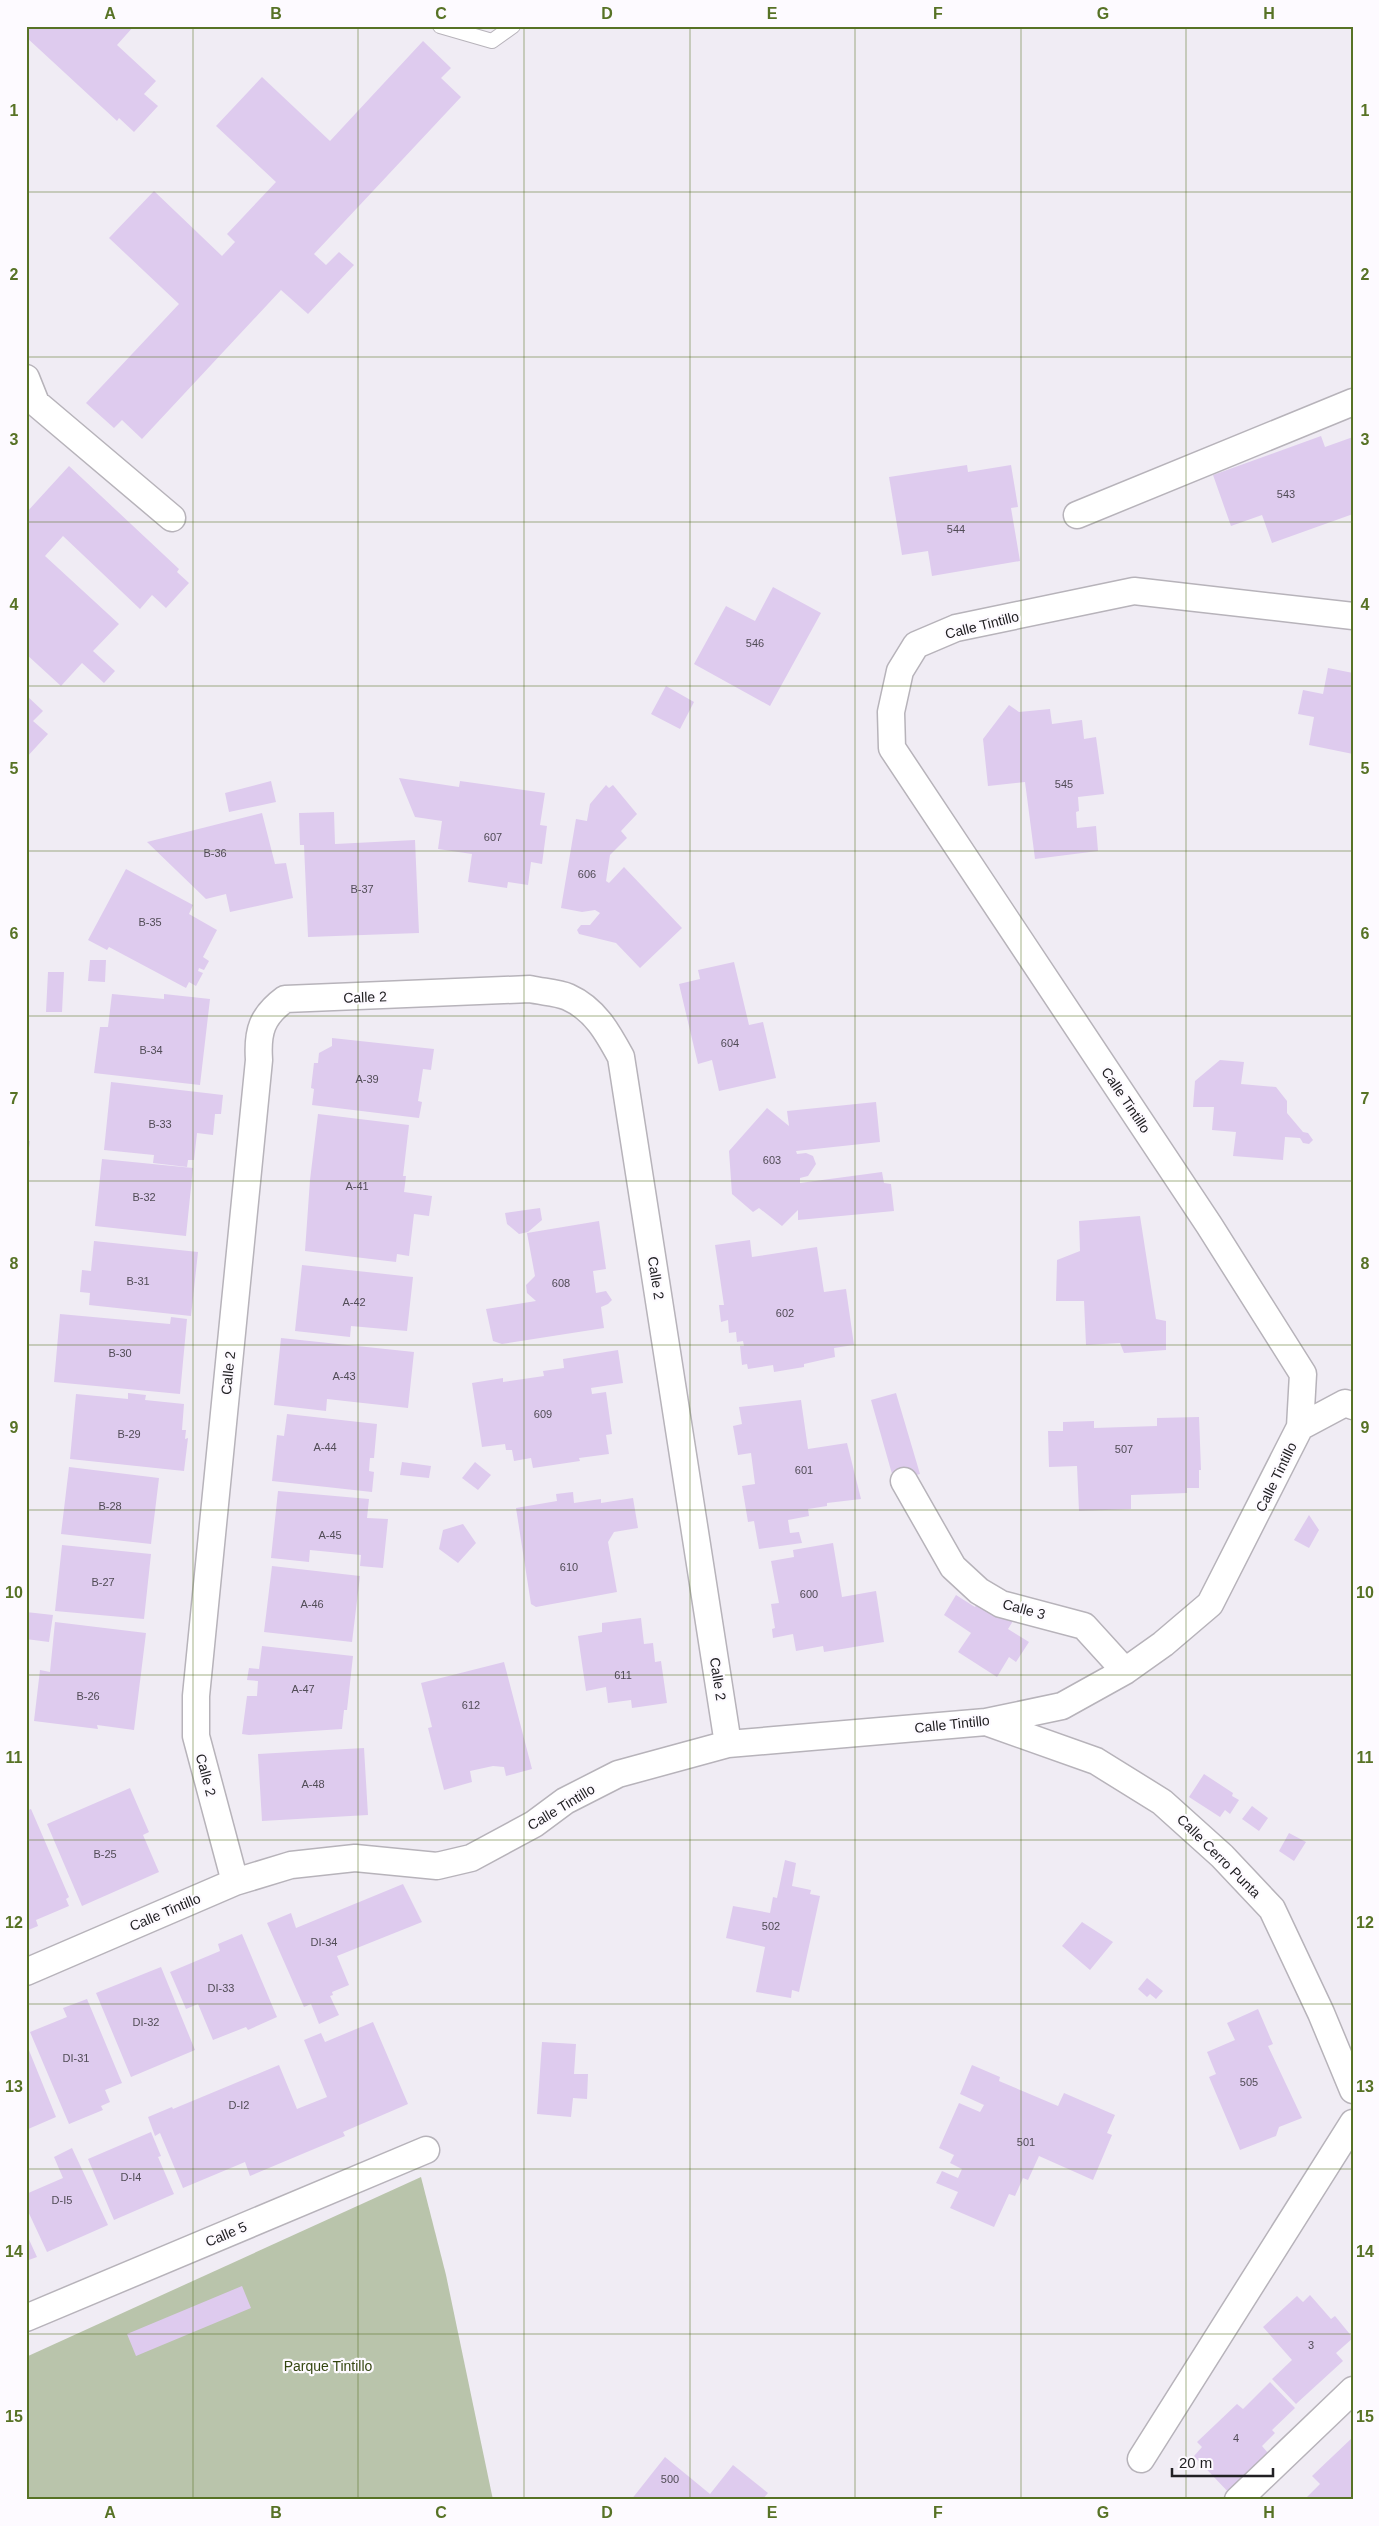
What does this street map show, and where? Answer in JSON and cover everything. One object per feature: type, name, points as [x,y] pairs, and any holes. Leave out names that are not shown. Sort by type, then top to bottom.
[{"type":"street","points":[[26,378],[31,408],[172,518]]},
{"type":"street","points":[[1078,514],[1353,402]]},
{"type":"street","name":"Calle Tintillo","points":[[26,1972],[236,1882],[291,1865],[355,1858],[437,1866],[471,1858],[534,1824],[565,1802],[618,1774],[728,1744],[986,1722],[1062,1706],[1125,1671],[1164,1644],[1210,1604],[1300,1427],[1303,1374],[1204,1216],[892,748],[891,712],[900,671],[916,645],[956,628],[1134,591],[1353,616]]},
{"type":"street","name":"Calle 2","points":[[236,1882],[196,1736],[196,1696],[259,1060],[258,1041],[263,1023],[270,1010],[285,1000],[530,990],[567,996],[588,1009],[605,1028],[622,1057],[728,1744]]},
{"type":"street","points":[[1300,1427],[1344,1403],[1353,1406]]},
{"type":"street","name":"Calle 3","points":[[904,1481],[953,1567],[979,1591],[1001,1604],[1084,1626],[1125,1671]]},
{"type":"street","name":"Calle Cerro Punta","points":[[986,1722],[1096,1762],[1162,1802],[1222,1856],[1272,1909],[1321,2013],[1353,2090]]},
{"type":"street","points":[[1140,2459],[1353,2123]]},
{"type":"street","name":"Calle 5","points":[[26,2318],[426,2150]]},
{"type":"street","points":[[1238,2500],[1353,2390]]},
{"type":"lane","points":[[440,26],[492,41],[513,26]]},
{"type":"green space","name":"Parque Tintillo","points":[[421,2177],[446,2275],[493,2500],[26,2500],[26,2357]]},
{"type":"building","points":[[26,26],[134,26],[117,45],[156,81],[144,94],[158,106],[134,132],[119,118],[117,121],[26,37]]},
{"type":"building","points":[[423,41],[451,68],[441,78],[461,97],[314,254],[326,265],[339,252],[354,265],[308,314],[281,290],[142,439],[122,420],[114,428],[86,403],[179,304],[109,238],[154,191],[222,256],[235,242],[227,234],[276,182],[216,126],[262,77],[330,141]]},
{"type":"building","points":[[1321,436],[1325,447],[1353,437],[1353,514],[1272,543],[1262,515],[1231,526],[1213,475]]},
{"type":"building","points":[[967,465],[968,472],[1011,465],[1018,507],[1011,508],[1020,561],[932,576],[928,551],[902,555],[889,477]]},
{"type":"building","points":[[69,466],[179,569],[177,572],[189,583],[166,608],[152,595],[140,609],[63,536],[45,556],[119,624],[93,651],[115,671],[104,683],[82,663],[61,686],[26,654],[26,513]]},
{"type":"building","points":[[773,587],[821,613],[770,706],[694,664],[726,606],[755,621]]},
{"type":"building","points":[[1328,668],[1353,673],[1353,754],[1309,745],[1314,717],[1298,714],[1303,690],[1323,694]]},
{"type":"building","points":[[666,686],[694,702],[680,729],[651,714]]},
{"type":"building","points":[[26,695],[43,711],[33,721],[48,734],[26,758]]},
{"type":"building","points":[[1009,705],[1019,712],[1050,709],[1052,724],[1082,720],[1084,739],[1096,737],[1104,794],[1078,797],[1079,811],[1076,812],[1077,828],[1096,826],[1098,851],[1035,859],[1025,782],[988,786],[983,739]]},
{"type":"building","points":[[399,778],[459,787],[460,781],[545,793],[540,825],[547,826],[542,864],[531,862],[528,885],[508,882],[507,888],[468,882],[472,854],[438,849],[442,821],[415,817]]},
{"type":"building","points":[[271,781],[276,802],[229,812],[225,793]]},
{"type":"building","points":[[606,785],[609,788],[613,785],[637,814],[621,831],[627,838],[610,855],[606,881],[609,883],[624,867],[682,928],[640,968],[616,943],[579,934],[577,930],[581,925],[590,925],[600,913],[595,910],[582,912],[561,908],[576,819],[587,821],[590,804]]},
{"type":"building","points":[[334,812],[335,844],[415,840],[419,933],[308,937],[304,845],[300,845],[299,813]]},
{"type":"building","points":[[262,813],[275,864],[286,863],[293,898],[230,912],[226,894],[206,899],[147,842]]},
{"type":"building","points":[[126,869],[193,905],[189,914],[217,930],[203,957],[209,961],[204,970],[199,968],[198,971],[203,973],[196,986],[189,982],[186,988],[109,947],[107,950],[88,940]]},
{"type":"building","points":[[90,960],[106,960],[105,982],[88,981]]},
{"type":"building","points":[[734,962],[749,1025],[763,1022],[776,1078],[719,1091],[712,1060],[698,1064],[679,984],[700,979],[698,970]]},
{"type":"building","points":[[48,972],[64,972],[62,1012],[46,1012]]},
{"type":"building","points":[[112,994],[164,999],[164,994],[210,999],[200,1085],[94,1073],[100,1027],[108,1027]]},
{"type":"building","points":[[332,1038],[434,1049],[431,1070],[423,1069],[418,1101],[422,1102],[419,1118],[312,1105],[314,1089],[311,1088],[314,1063],[318,1063],[319,1053],[332,1046]]},
{"type":"building","points":[[1220,1060],[1244,1062],[1241,1084],[1276,1087],[1287,1101],[1287,1113],[1303,1132],[1308,1133],[1313,1140],[1309,1144],[1303,1143],[1300,1138],[1285,1137],[1283,1160],[1233,1156],[1236,1132],[1212,1130],[1214,1107],[1193,1107],[1195,1081]]},
{"type":"building","points":[[111,1082],[223,1095],[221,1114],[215,1114],[213,1135],[197,1133],[194,1160],[188,1160],[187,1167],[153,1163],[154,1155],[104,1150]]},
{"type":"building","points":[[876,1102],[880,1142],[796,1151],[797,1154],[806,1153],[813,1156],[816,1164],[808,1176],[800,1178],[800,1183],[882,1172],[884,1183],[891,1184],[894,1211],[798,1220],[798,1210],[782,1226],[759,1208],[753,1212],[732,1194],[729,1151],[767,1108],[789,1126],[787,1111]]},
{"type":"building","points":[[318,1114],[409,1125],[403,1176],[406,1176],[404,1192],[432,1196],[429,1216],[414,1214],[409,1256],[397,1254],[396,1262],[305,1251],[310,1180]]},
{"type":"building","points":[[26,1141],[30,1141],[27,1162],[26,1162]]},
{"type":"building","points":[[102,1159],[193,1168],[186,1236],[95,1226]]},
{"type":"building","points":[[540,1208],[542,1220],[528,1232],[519,1234],[507,1224],[505,1213]]},
{"type":"building","points":[[1140,1216],[1156,1319],[1166,1321],[1166,1350],[1124,1353],[1120,1343],[1086,1345],[1084,1301],[1056,1301],[1057,1260],[1080,1251],[1079,1221]]},
{"type":"building","points":[[599,1221],[606,1269],[593,1271],[596,1293],[606,1291],[612,1300],[601,1307],[604,1328],[502,1344],[493,1341],[486,1309],[536,1301],[527,1293],[526,1285],[535,1276],[527,1233]]},
{"type":"building","points":[[750,1240],[752,1257],[817,1247],[824,1292],[846,1289],[854,1345],[834,1348],[835,1357],[804,1364],[804,1367],[774,1372],[773,1365],[748,1369],[747,1364],[742,1365],[740,1346],[744,1346],[743,1341],[737,1342],[736,1332],[729,1333],[728,1320],[721,1322],[719,1305],[724,1305],[715,1245]]},
{"type":"building","points":[[94,1241],[198,1252],[191,1316],[89,1305],[90,1293],[80,1292],[82,1270],[91,1271]]},
{"type":"building","points":[[302,1265],[413,1277],[407,1331],[351,1326],[350,1337],[295,1331]]},
{"type":"building","points":[[60,1314],[170,1324],[171,1317],[187,1319],[180,1394],[54,1382]]},
{"type":"building","points":[[281,1338],[414,1352],[408,1408],[327,1399],[326,1411],[274,1405]]},
{"type":"building","points":[[618,1350],[623,1383],[591,1388],[592,1394],[606,1392],[612,1434],[606,1435],[609,1454],[579,1458],[580,1461],[533,1468],[531,1458],[514,1461],[512,1450],[506,1450],[505,1444],[482,1447],[472,1383],[503,1378],[503,1382],[544,1376],[543,1371],[564,1368],[563,1359]]},
{"type":"building","points":[[128,1393],[146,1395],[145,1400],[184,1404],[182,1430],[186,1430],[185,1439],[188,1438],[184,1471],[70,1459],[76,1394],[128,1399]]},
{"type":"building","points":[[896,1393],[920,1474],[894,1481],[871,1400]]},
{"type":"building","points":[[801,1400],[808,1449],[847,1443],[861,1499],[827,1503],[827,1506],[808,1509],[809,1516],[788,1520],[790,1533],[799,1532],[802,1543],[759,1549],[754,1521],[748,1522],[742,1486],[755,1484],[751,1453],[738,1455],[733,1426],[742,1424],[739,1407]]},
{"type":"building","points":[[287,1414],[377,1424],[374,1458],[370,1458],[369,1471],[374,1472],[372,1492],[272,1481],[277,1435],[284,1436]]},
{"type":"building","points":[[1199,1417],[1201,1470],[1199,1470],[1199,1488],[1187,1488],[1187,1493],[1131,1495],[1131,1509],[1079,1511],[1077,1466],[1049,1467],[1048,1431],[1063,1431],[1063,1422],[1094,1421],[1094,1428],[1157,1426],[1157,1418]]},
{"type":"building","points":[[402,1462],[431,1466],[429,1478],[400,1475]]},
{"type":"building","points":[[475,1462],[491,1475],[478,1490],[462,1478]]},
{"type":"building","points":[[69,1467],[159,1478],[151,1544],[61,1534]]},
{"type":"building","points":[[278,1491],[369,1499],[367,1518],[388,1519],[383,1568],[360,1566],[361,1555],[310,1550],[309,1562],[271,1558]]},
{"type":"building","points":[[573,1492],[574,1503],[601,1499],[601,1503],[633,1498],[638,1528],[614,1532],[608,1542],[617,1592],[536,1607],[531,1604],[516,1508],[557,1501],[556,1494]]},
{"type":"building","points":[[1309,1515],[1319,1530],[1309,1548],[1294,1540]]},
{"type":"building","points":[[463,1524],[476,1543],[458,1563],[439,1549],[443,1530]]},
{"type":"building","points":[[833,1543],[842,1597],[876,1591],[884,1642],[824,1652],[823,1646],[796,1651],[793,1634],[773,1638],[772,1629],[775,1628],[771,1604],[779,1603],[771,1561],[794,1557],[793,1550]]},
{"type":"building","points":[[62,1545],[151,1554],[144,1619],[55,1611]]},
{"type":"building","points":[[272,1566],[360,1576],[352,1642],[264,1632]]},
{"type":"building","points":[[956,1595],[975,1607],[980,1599],[1013,1621],[1008,1629],[1029,1642],[1016,1662],[1009,1657],[997,1677],[958,1652],[971,1633],[944,1615]]},
{"type":"building","points":[[26,1612],[53,1615],[49,1642],[26,1639]]},
{"type":"building","points":[[641,1618],[644,1644],[653,1643],[655,1662],[661,1661],[667,1703],[632,1708],[631,1700],[608,1703],[606,1687],[586,1691],[578,1636],[602,1632],[602,1623]]},
{"type":"building","points":[[55,1622],[146,1633],[134,1730],[97,1725],[98,1729],[34,1721],[40,1670],[50,1672]]},
{"type":"building","points":[[262,1646],[353,1656],[347,1710],[344,1710],[342,1729],[242,1734],[247,1696],[257,1696],[258,1681],[247,1680],[249,1668],[259,1669]]},
{"type":"building","points":[[504,1662],[532,1769],[506,1776],[504,1767],[493,1766],[470,1771],[472,1782],[444,1790],[428,1728],[432,1727],[421,1683]]},
{"type":"building","points":[[364,1748],[368,1815],[262,1821],[258,1754]]},
{"type":"building","points":[[1204,1774],[1233,1793],[1232,1796],[1239,1800],[1230,1814],[1225,1810],[1220,1817],[1189,1797]]},
{"type":"building","points":[[130,1788],[149,1832],[143,1835],[159,1872],[82,1906],[47,1824]]},
{"type":"building","points":[[1252,1806],[1268,1818],[1259,1831],[1242,1819]]},
{"type":"building","points":[[31,1809],[69,1897],[66,1899],[69,1906],[36,1920],[38,1926],[26,1931],[26,1811]]},
{"type":"building","points":[[1289,1833],[1306,1842],[1294,1861],[1279,1851]]},
{"type":"building","points":[[785,1860],[796,1863],[792,1886],[811,1890],[810,1894],[820,1896],[799,1992],[792,1990],[791,1998],[756,1992],[765,1947],[726,1938],[733,1906],[770,1913],[773,1897],[777,1898]]},
{"type":"building","points":[[403,1884],[422,1922],[337,1956],[349,1985],[332,1992],[333,1995],[330,1996],[339,2015],[319,2024],[311,2004],[304,2007],[267,1923],[291,1913],[296,1928]]},
{"type":"building","points":[[1082,1922],[1113,1942],[1090,1970],[1062,1946]]},
{"type":"building","points":[[242,1934],[277,2017],[248,2030],[246,2027],[213,2040],[198,2004],[186,2009],[170,1972],[220,1951],[218,1944]]},
{"type":"building","points":[[161,1967],[195,2050],[131,2077],[96,1993]]},
{"type":"building","points":[[1147,1978],[1163,1991],[1156,1999],[1150,1994],[1147,1997],[1138,1989]]},
{"type":"building","points":[[87,1999],[122,2083],[105,2090],[110,2102],[101,2106],[103,2110],[69,2124],[30,2032],[67,2017],[63,2008]]},
{"type":"building","points":[[1258,2009],[1273,2044],[1268,2046],[1302,2118],[1279,2127],[1276,2136],[1240,2150],[1209,2077],[1216,2074],[1207,2052],[1235,2040],[1227,2023]]},
{"type":"building","points":[[373,2022],[408,2104],[343,2132],[345,2136],[250,2176],[245,2162],[183,2188],[160,2133],[155,2136],[148,2117],[172,2107],[173,2109],[279,2065],[297,2109],[327,2097],[304,2040],[321,2033],[325,2042]]},
{"type":"building","points":[[542,2042],[576,2044],[574,2074],[588,2074],[587,2099],[573,2098],[571,2117],[537,2114]]},
{"type":"building","points":[[26,2043],[56,2117],[26,2130]]},
{"type":"building","points":[[972,2065],[1000,2077],[999,2081],[1058,2106],[1064,2093],[1115,2115],[1107,2133],[1112,2135],[1093,2180],[1039,2156],[1028,2180],[1023,2178],[1015,2196],[1009,2194],[994,2227],[950,2208],[958,2192],[936,2183],[942,2171],[958,2178],[962,2169],[950,2163],[954,2155],[939,2148],[959,2103],[980,2112],[984,2105],[960,2094]]},
{"type":"building","points":[[151,2132],[161,2156],[158,2157],[174,2194],[114,2220],[88,2159]]},
{"type":"building","points":[[72,2148],[108,2225],[47,2252],[26,2207],[26,2194],[63,2178],[54,2157]]},
{"type":"building","points":[[26,2233],[37,2257],[26,2261]]},
{"type":"building","points":[[242,2286],[251,2308],[136,2356],[127,2334]]},
{"type":"building","points":[[1310,2295],[1331,2319],[1335,2316],[1353,2338],[1336,2353],[1343,2361],[1296,2404],[1272,2379],[1292,2360],[1263,2327],[1297,2296],[1303,2302]]},
{"type":"building","points":[[1270,2382],[1295,2408],[1272,2430],[1275,2433],[1262,2446],[1268,2453],[1248,2471],[1251,2475],[1231,2495],[1194,2456],[1202,2447],[1197,2442],[1237,2404],[1243,2409]]},
{"type":"building","points":[[1353,2437],[1353,2500],[1304,2500],[1320,2484],[1312,2476]]},
{"type":"building","points":[[665,2457],[710,2494],[733,2465],[768,2493],[762,2500],[631,2500]]}]
